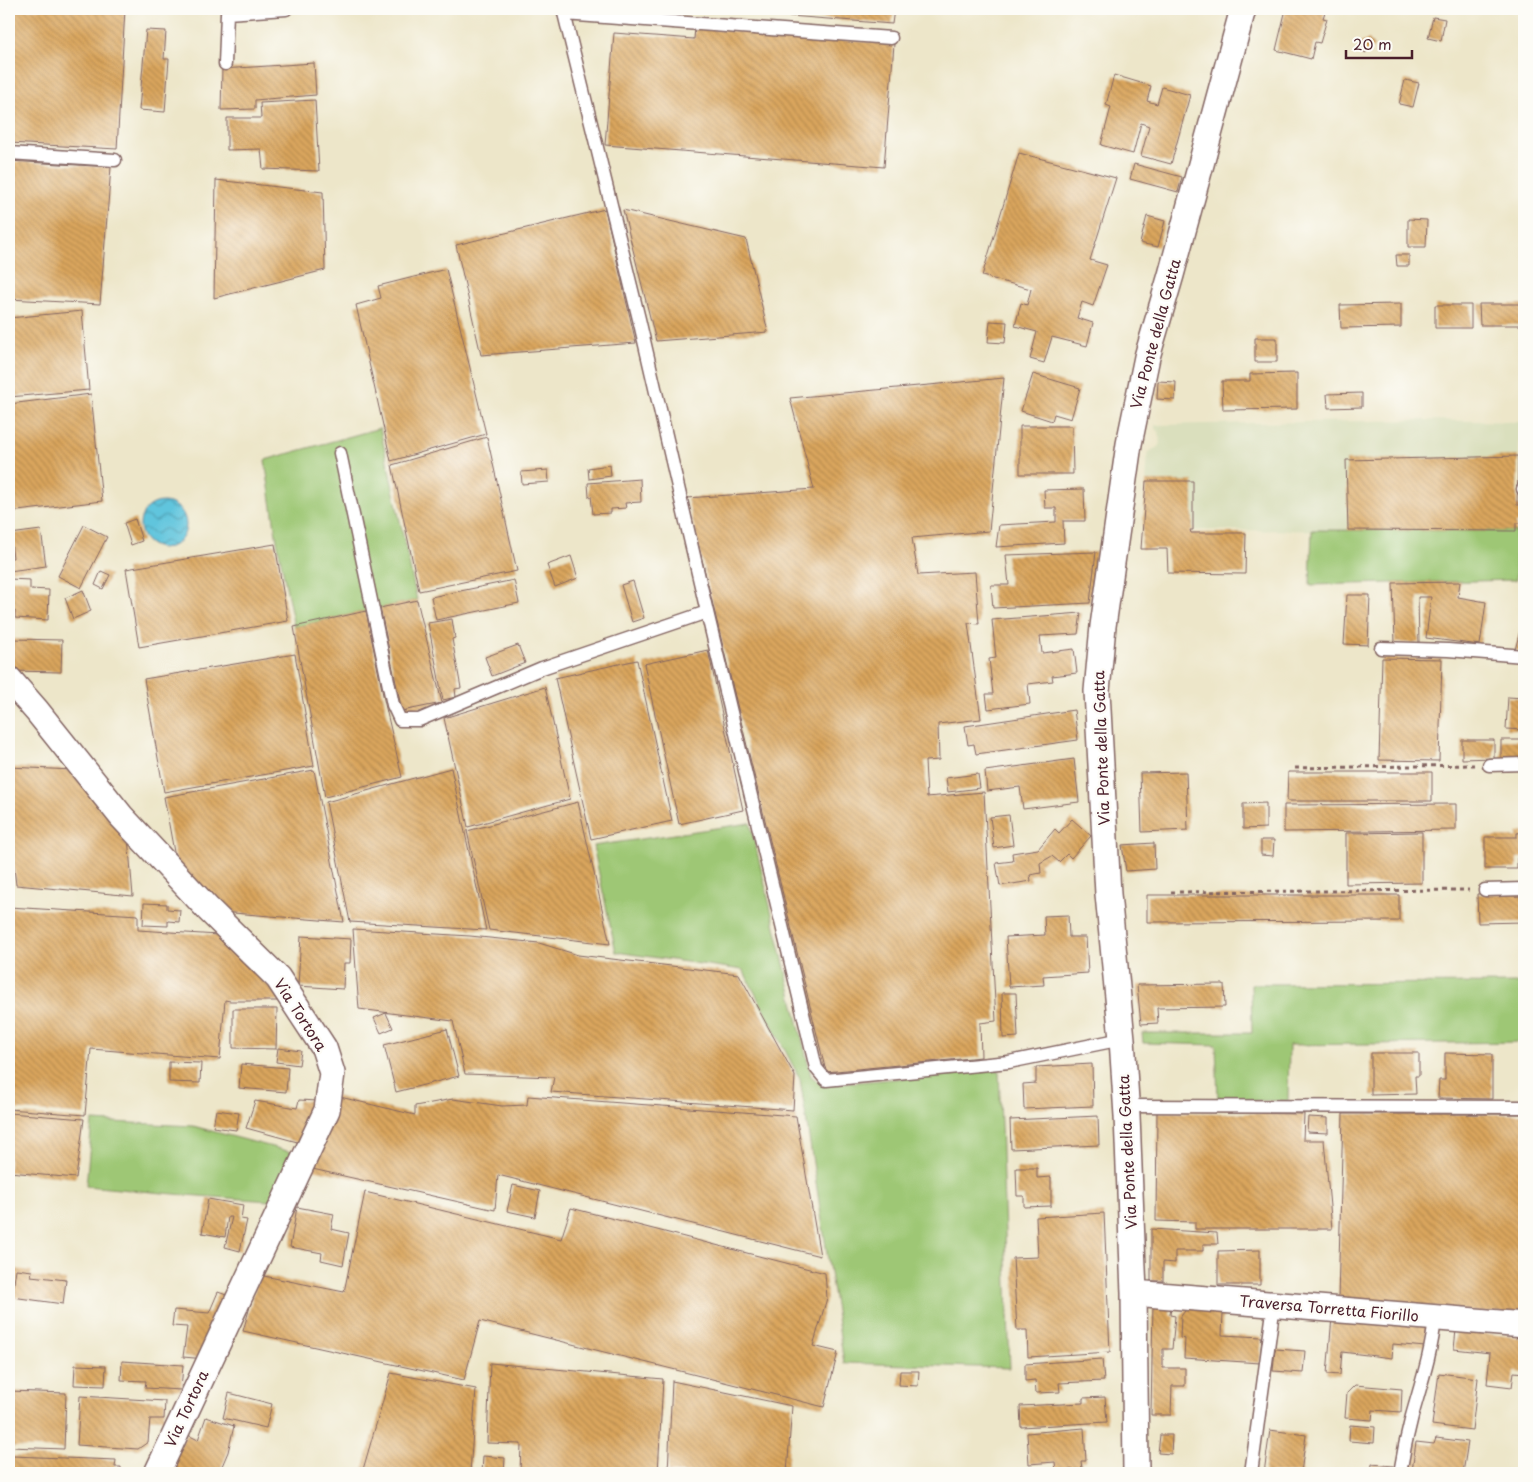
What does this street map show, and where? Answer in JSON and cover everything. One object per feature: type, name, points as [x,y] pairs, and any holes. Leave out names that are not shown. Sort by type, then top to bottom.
[{"type":"street","name":"Via Ponte della Gatta","points":[[1136,1473],[1134,1293],[1126,1106],[1122,1039],[1108,894],[1097,691],[1103,626],[1129,444],[1147,357],[1174,266],[1243,9]]},
{"type":"street","name":"Via Tortora","points":[[9,679],[121,816],[208,910],[278,978],[324,1048],[332,1073],[328,1110],[157,1473]]},
{"type":"street","name":"Traversa Torretta Fiorillo","points":[[1134,1293],[1524,1325]]},
{"type":"lane","points":[[225,64],[227,13],[286,9]]},
{"type":"lane","points":[[891,38],[564,11],[637,310],[816,1068],[826,1080],[1009,1062],[1122,1039]]},
{"type":"lane","points":[[9,153],[115,160]]},
{"type":"lane","points":[[340,453],[393,705],[400,720],[419,720],[542,668],[707,612]]},
{"type":"lane","points":[[1381,648],[1448,650],[1524,656]]},
{"type":"lane","points":[[1489,764],[1524,764]]},
{"type":"lane","points":[[1485,890],[1524,889]]},
{"type":"lane","points":[[1126,1106],[1524,1107]]},
{"type":"lane","points":[[1252,1473],[1274,1304]]},
{"type":"lane","points":[[1400,1473],[1411,1417],[1424,1377],[1435,1318]]},
{"type":"path","points":[[1295,768],[1489,764]]},
{"type":"path","points":[[1171,892],[1485,890]]},
{"type":"shaded area","points":[[1423,420],[1520,422],[1516,531],[1143,530],[1148,452],[1160,446],[1159,432],[1155,429],[1155,425]]},
{"type":"green space","points":[[380,428],[417,600],[294,627],[277,541],[265,460]]},
{"type":"green space","points":[[1312,530],[1516,531],[1516,580],[1310,585]]},
{"type":"green space","points":[[750,823],[811,1076],[822,1085],[999,1070],[1010,1368],[844,1363],[800,1079],[743,970],[616,952],[593,846]]},
{"type":"green space","points":[[1524,983],[1524,1042],[1289,1045],[1288,1101],[1218,1100],[1216,1045],[1143,1043],[1142,1033],[1252,1033],[1251,984]]},
{"type":"green space","points":[[92,1121],[193,1126],[295,1153],[270,1201],[86,1186]]},
{"type":"water","points":[[168,502],[180,508],[185,516],[185,534],[180,542],[172,547],[158,548],[146,542],[141,534],[140,520],[146,508],[154,503]]},
{"type":"building","points":[[9,9],[125,9],[117,149],[9,143]]},
{"type":"building","points":[[714,9],[894,9],[892,24]]},
{"type":"building","points":[[1286,9],[1326,9],[1323,18],[1327,19],[1320,43],[1315,42],[1311,59],[1276,50]]},
{"type":"building","points":[[1433,17],[1445,19],[1441,41],[1428,38]]},
{"type":"building","points":[[695,28],[894,44],[884,167],[605,145],[614,33],[694,39]]},
{"type":"building","points":[[146,30],[166,31],[164,59],[169,59],[165,112],[139,110]]},
{"type":"building","points":[[1369,39],[1374,47],[1365,53],[1359,44]]},
{"type":"building","points":[[314,63],[316,95],[255,100],[255,109],[221,110],[222,69]]},
{"type":"building","points":[[1114,75],[1151,86],[1147,101],[1157,104],[1162,87],[1190,95],[1171,164],[1141,156],[1149,126],[1141,123],[1133,154],[1101,145],[1111,107],[1106,105]]},
{"type":"building","points":[[1405,80],[1419,83],[1413,107],[1399,104]]},
{"type":"building","points":[[315,100],[319,171],[263,169],[261,149],[227,150],[227,118],[261,118],[260,103]]},
{"type":"building","points":[[1019,153],[1116,178],[1090,260],[1107,265],[1093,306],[1082,302],[1077,318],[1093,323],[1087,346],[1052,337],[1044,363],[1030,359],[1037,332],[1015,326],[1021,303],[1027,305],[1031,289],[982,276]]},
{"type":"building","points":[[9,161],[111,167],[100,304],[9,299]]},
{"type":"building","points":[[1134,164],[1182,177],[1178,192],[1130,179]]},
{"type":"building","points":[[216,180],[323,192],[325,270],[214,298]]},
{"type":"building","points":[[605,209],[636,343],[481,355],[456,245]]},
{"type":"building","points":[[623,210],[746,239],[768,332],[656,341]]},
{"type":"building","points":[[1147,216],[1165,221],[1158,247],[1140,243]]},
{"type":"building","points":[[1408,219],[1427,220],[1426,247],[1408,247]]},
{"type":"building","points":[[1396,255],[1409,255],[1409,266],[1397,266]]},
{"type":"building","points":[[446,269],[486,434],[391,461],[356,305],[381,298],[378,286]]},
{"type":"building","points":[[1401,304],[1401,327],[1341,328],[1340,305]]},
{"type":"building","points":[[1479,304],[1524,304],[1524,325],[1480,325]]},
{"type":"building","points":[[1435,305],[1471,305],[1471,328],[1435,328]]},
{"type":"building","points":[[82,311],[89,390],[9,397],[9,318]]},
{"type":"building","points":[[990,321],[1007,322],[1005,343],[988,342]]},
{"type":"building","points":[[1255,338],[1277,338],[1277,362],[1255,362]]},
{"type":"building","points":[[1297,373],[1297,409],[1223,410],[1222,381],[1250,381],[1250,374]]},
{"type":"building","points":[[1033,374],[1080,388],[1071,419],[1054,414],[1052,421],[1021,411]]},
{"type":"building","points":[[1004,378],[989,531],[912,538],[918,575],[975,572],[979,624],[968,623],[981,719],[938,724],[939,760],[925,761],[927,797],[984,792],[996,1021],[980,1023],[981,1057],[826,1072],[687,498],[814,489],[790,398]]},
{"type":"building","points":[[1158,381],[1176,382],[1175,400],[1157,399]]},
{"type":"building","points":[[1362,393],[1362,407],[1328,408],[1327,394]]},
{"type":"building","points":[[91,394],[102,501],[9,512],[9,404]]},
{"type":"building","points":[[1020,426],[1072,426],[1073,474],[1020,474]]},
{"type":"building","points":[[487,437],[517,571],[419,591],[392,465]]},
{"type":"building","points":[[1518,456],[1517,505],[1524,505],[1524,523],[1516,523],[1516,531],[1348,530],[1346,460]]},
{"type":"building","points":[[610,465],[611,476],[589,479],[588,468]]},
{"type":"building","points":[[548,470],[549,482],[522,484],[521,472]]},
{"type":"building","points":[[640,479],[641,502],[625,503],[626,508],[611,509],[611,513],[593,514],[588,483]]},
{"type":"building","points":[[1146,481],[1193,481],[1193,530],[1190,530],[1191,533],[1246,533],[1245,574],[1168,573],[1167,549],[1141,549]]},
{"type":"building","points":[[1084,489],[1085,521],[1063,521],[1064,543],[996,547],[999,525],[1056,522],[1056,508],[1045,508],[1044,490]]},
{"type":"building","points":[[135,519],[142,541],[131,545],[124,523]]},
{"type":"building","points":[[84,525],[107,537],[81,588],[58,576]]},
{"type":"building","points":[[41,530],[46,566],[9,571],[9,558],[13,558],[10,534]]},
{"type":"building","points":[[275,544],[288,621],[139,647],[126,569]]},
{"type":"building","points":[[1096,552],[1090,603],[993,608],[991,585],[1009,585],[1006,555]]},
{"type":"building","points":[[571,556],[578,578],[555,587],[547,565]]},
{"type":"building","points":[[101,571],[110,575],[103,589],[95,585]]},
{"type":"building","points":[[9,579],[30,580],[30,589],[49,590],[48,620],[15,618],[15,611],[9,611]]},
{"type":"building","points":[[514,580],[519,603],[436,620],[431,597]]},
{"type":"building","points":[[633,581],[644,618],[632,622],[621,585]]},
{"type":"building","points":[[1460,582],[1458,597],[1486,602],[1480,645],[1426,638],[1431,597],[1418,597],[1419,643],[1395,643],[1393,583]]},
{"type":"building","points":[[83,590],[91,611],[73,619],[65,598]]},
{"type":"building","points":[[1347,595],[1370,595],[1368,645],[1344,644]]},
{"type":"building","points":[[417,600],[442,703],[402,711],[380,608]]},
{"type":"building","points":[[366,611],[402,777],[325,797],[294,627]]},
{"type":"building","points":[[1081,613],[1078,634],[1040,636],[1042,653],[1074,649],[1077,673],[1052,676],[1053,681],[1028,684],[1030,704],[988,709],[986,694],[993,694],[989,659],[996,658],[992,620]]},
{"type":"building","points":[[452,619],[455,638],[452,639],[461,688],[455,689],[456,697],[443,700],[428,623]]},
{"type":"building","points":[[1522,623],[1524,624],[1524,652],[1515,650]]},
{"type":"building","points":[[12,639],[62,640],[61,672],[11,671]]},
{"type":"building","points":[[518,645],[525,663],[492,676],[485,657]]},
{"type":"building","points":[[708,650],[743,810],[679,824],[644,664]]},
{"type":"building","points":[[295,654],[314,766],[164,792],[144,679]]},
{"type":"building","points":[[1382,658],[1442,659],[1439,761],[1379,760]]},
{"type":"building","points":[[637,660],[672,821],[591,839],[555,678]]},
{"type":"building","points":[[545,687],[570,799],[468,827],[444,718]]},
{"type":"building","points":[[1508,697],[1524,698],[1524,730],[1506,729]]},
{"type":"building","points":[[1074,710],[1078,740],[976,754],[974,744],[968,745],[965,726]]},
{"type":"building","points":[[1462,740],[1494,740],[1494,758],[1462,759]]},
{"type":"building","points":[[1501,740],[1524,740],[1524,760],[1501,760]]},
{"type":"building","points":[[1074,759],[1079,802],[1023,809],[1020,787],[987,791],[985,771]]},
{"type":"building","points":[[9,767],[73,770],[128,837],[133,896],[16,885],[9,825]]},
{"type":"building","points":[[451,768],[486,930],[350,922],[326,802]]},
{"type":"building","points":[[314,770],[344,922],[221,912],[176,863],[164,797]]},
{"type":"building","points":[[1186,772],[1188,830],[1142,832],[1140,773]]},
{"type":"building","points":[[1288,772],[1432,772],[1432,801],[1287,801]]},
{"type":"building","points":[[978,774],[980,788],[948,792],[946,778]]},
{"type":"building","points":[[578,802],[610,944],[489,930],[467,831]]},
{"type":"building","points":[[1266,803],[1266,828],[1243,829],[1243,804]]},
{"type":"building","points":[[1456,804],[1456,830],[1284,832],[1284,805]]},
{"type":"building","points":[[1009,815],[1013,845],[994,848],[990,817]]},
{"type":"building","points":[[1072,819],[1091,836],[1071,858],[1067,854],[1059,862],[1052,856],[1040,863],[1041,873],[1030,875],[1031,881],[1000,886],[996,863],[1013,861],[1012,853],[1038,849],[1055,829],[1059,833]]},
{"type":"building","points":[[1422,832],[1422,883],[1346,884],[1346,833]]},
{"type":"building","points":[[1524,832],[1524,858],[1517,858],[1517,869],[1485,869],[1485,837],[1517,837],[1517,833]]},
{"type":"building","points":[[1261,840],[1274,840],[1273,856],[1261,855]]},
{"type":"building","points":[[1154,843],[1155,869],[1126,871],[1122,845]]},
{"type":"building","points":[[1524,893],[1524,922],[1478,923],[1477,894]]},
{"type":"building","points":[[1147,895],[1399,895],[1399,921],[1147,922]]},
{"type":"building","points":[[144,903],[167,904],[167,909],[180,910],[179,922],[168,921],[168,926],[143,925]]},
{"type":"building","points":[[9,907],[138,915],[138,930],[218,935],[264,979],[282,1001],[225,1000],[220,1059],[91,1049],[85,1115],[9,1109]]},
{"type":"building","points":[[1068,915],[1069,937],[1086,937],[1088,973],[1043,976],[1044,985],[1009,987],[1006,937],[1045,935],[1044,916]]},
{"type":"building","points":[[353,929],[470,936],[539,943],[578,955],[739,974],[795,1076],[793,1110],[551,1092],[554,1077],[465,1074],[453,1021],[359,1009]]},
{"type":"building","points":[[301,936],[351,939],[350,963],[344,963],[343,989],[298,986]]},
{"type":"building","points":[[1224,984],[1225,1007],[1157,1008],[1158,1023],[1141,1024],[1137,985]]},
{"type":"building","points":[[1002,993],[1016,993],[1018,1037],[1003,1038]]},
{"type":"building","points":[[233,1009],[277,1009],[276,1049],[233,1048]]},
{"type":"building","points":[[386,1013],[393,1028],[381,1033],[374,1018]]},
{"type":"building","points":[[447,1029],[459,1076],[396,1092],[384,1045]]},
{"type":"building","points":[[278,1048],[301,1051],[299,1065],[276,1062]]},
{"type":"building","points":[[1371,1053],[1419,1053],[1419,1076],[1415,1076],[1416,1094],[1371,1095]]},
{"type":"building","points":[[1445,1053],[1492,1054],[1492,1099],[1438,1098],[1439,1080],[1445,1080]]},
{"type":"building","points":[[169,1062],[201,1063],[200,1083],[169,1082]]},
{"type":"building","points":[[241,1064],[288,1068],[286,1092],[239,1088]]},
{"type":"building","points":[[1092,1064],[1093,1106],[1024,1109],[1023,1084],[1036,1083],[1036,1067]]},
{"type":"building","points":[[336,1096],[415,1115],[415,1106],[453,1099],[502,1106],[527,1105],[528,1096],[796,1116],[820,1256],[498,1175],[495,1210],[308,1168]]},
{"type":"building","points":[[299,1100],[318,1101],[301,1143],[246,1128],[255,1101],[297,1108]]},
{"type":"building","points":[[216,1110],[239,1113],[236,1130],[213,1127]]},
{"type":"building","points":[[1157,1112],[1304,1114],[1303,1140],[1324,1140],[1332,1229],[1195,1229],[1195,1222],[1156,1221]]},
{"type":"building","points":[[9,1113],[84,1119],[76,1178],[9,1172]]},
{"type":"building","points":[[1343,1114],[1524,1114],[1524,1315],[1338,1300]]},
{"type":"building","points":[[1098,1116],[1099,1145],[1011,1149],[1010,1120]]},
{"type":"building","points":[[1308,1117],[1328,1118],[1328,1133],[1307,1132]]},
{"type":"building","points":[[1016,1168],[1037,1168],[1037,1178],[1051,1177],[1051,1206],[1024,1207],[1024,1196],[1017,1196]]},
{"type":"building","points":[[513,1185],[540,1191],[535,1217],[507,1211]]},
{"type":"building","points":[[365,1192],[561,1239],[571,1208],[825,1273],[827,1298],[813,1346],[838,1352],[824,1407],[480,1321],[464,1380],[243,1331],[259,1275],[344,1292]]},
{"type":"building","points":[[208,1199],[243,1205],[241,1219],[247,1220],[240,1251],[225,1247],[232,1217],[228,1217],[225,1237],[202,1233]]},
{"type":"building","points":[[297,1207],[334,1214],[331,1229],[349,1233],[343,1265],[321,1260],[322,1253],[290,1247]]},
{"type":"building","points":[[1104,1213],[1110,1352],[1028,1357],[1027,1330],[1017,1330],[1013,1258],[1038,1257],[1036,1217]]},
{"type":"building","points":[[1151,1229],[1217,1233],[1218,1244],[1203,1244],[1203,1251],[1175,1251],[1175,1263],[1163,1262],[1163,1281],[1151,1281]]},
{"type":"building","points":[[1260,1250],[1260,1285],[1218,1285],[1218,1251]]},
{"type":"building","points":[[16,1269],[32,1271],[31,1276],[66,1280],[63,1304],[12,1297]]},
{"type":"building","points":[[218,1292],[232,1297],[206,1359],[183,1357],[187,1327],[172,1326],[174,1310],[209,1313]]},
{"type":"building","points":[[1153,1303],[1171,1305],[1170,1315],[1175,1316],[1172,1349],[1163,1349],[1163,1368],[1185,1368],[1185,1386],[1172,1386],[1171,1415],[1151,1415]]},
{"type":"building","points":[[1189,1306],[1208,1307],[1208,1312],[1223,1313],[1222,1335],[1262,1337],[1260,1363],[1184,1358],[1185,1339],[1180,1338],[1181,1316]]},
{"type":"building","points":[[1332,1317],[1427,1326],[1425,1347],[1393,1344],[1392,1358],[1342,1352],[1340,1375],[1327,1374]]},
{"type":"building","points":[[1456,1330],[1524,1338],[1524,1373],[1514,1372],[1512,1387],[1487,1384],[1490,1353],[1454,1349]]},
{"type":"building","points":[[1275,1349],[1305,1351],[1303,1373],[1273,1371]]},
{"type":"building","points":[[1102,1359],[1104,1381],[1059,1383],[1060,1392],[1036,1393],[1035,1380],[1025,1381],[1025,1364]]},
{"type":"building","points":[[122,1361],[183,1365],[181,1390],[145,1388],[146,1381],[121,1380]]},
{"type":"building","points":[[490,1363],[663,1379],[658,1473],[520,1473],[521,1444],[487,1443]]},
{"type":"building","points":[[75,1365],[106,1366],[105,1386],[74,1385]]},
{"type":"building","points":[[900,1371],[919,1371],[918,1386],[899,1385]]},
{"type":"building","points":[[391,1373],[476,1389],[470,1473],[362,1473]]},
{"type":"building","points":[[1439,1373],[1478,1378],[1472,1430],[1432,1425]]},
{"type":"building","points":[[672,1381],[792,1406],[787,1473],[668,1473]]},
{"type":"building","points":[[1355,1385],[1402,1389],[1401,1412],[1373,1410],[1372,1420],[1345,1418],[1347,1393]]},
{"type":"building","points":[[9,1391],[66,1393],[64,1449],[9,1447]]},
{"type":"building","points":[[229,1393],[272,1404],[266,1428],[223,1418]]},
{"type":"building","points":[[80,1396],[165,1401],[164,1419],[150,1419],[148,1442],[138,1449],[77,1445]]},
{"type":"building","points":[[1105,1397],[1107,1422],[1021,1427],[1020,1406],[1083,1403],[1083,1398]]},
{"type":"building","points":[[206,1417],[234,1426],[228,1452],[219,1473],[166,1473],[186,1434],[198,1440]]},
{"type":"building","points":[[1350,1425],[1375,1427],[1374,1443],[1349,1441]]},
{"type":"building","points":[[1084,1428],[1086,1461],[1081,1461],[1082,1469],[1056,1471],[1055,1462],[1029,1464],[1027,1433]]},
{"type":"building","points":[[1270,1430],[1306,1435],[1301,1473],[1264,1473]]},
{"type":"building","points":[[1160,1435],[1172,1435],[1171,1454],[1158,1453]]},
{"type":"building","points":[[1436,1438],[1468,1442],[1463,1473],[1412,1471],[1416,1442],[1434,1444]]},
{"type":"building","points":[[12,1456],[116,1460],[115,1467],[121,1467],[121,1473],[11,1473]]},
{"type":"building","points":[[483,1456],[505,1458],[504,1473],[482,1473]]},
{"type":"building","points":[[1372,1464],[1393,1466],[1393,1473],[1371,1473]]}]
